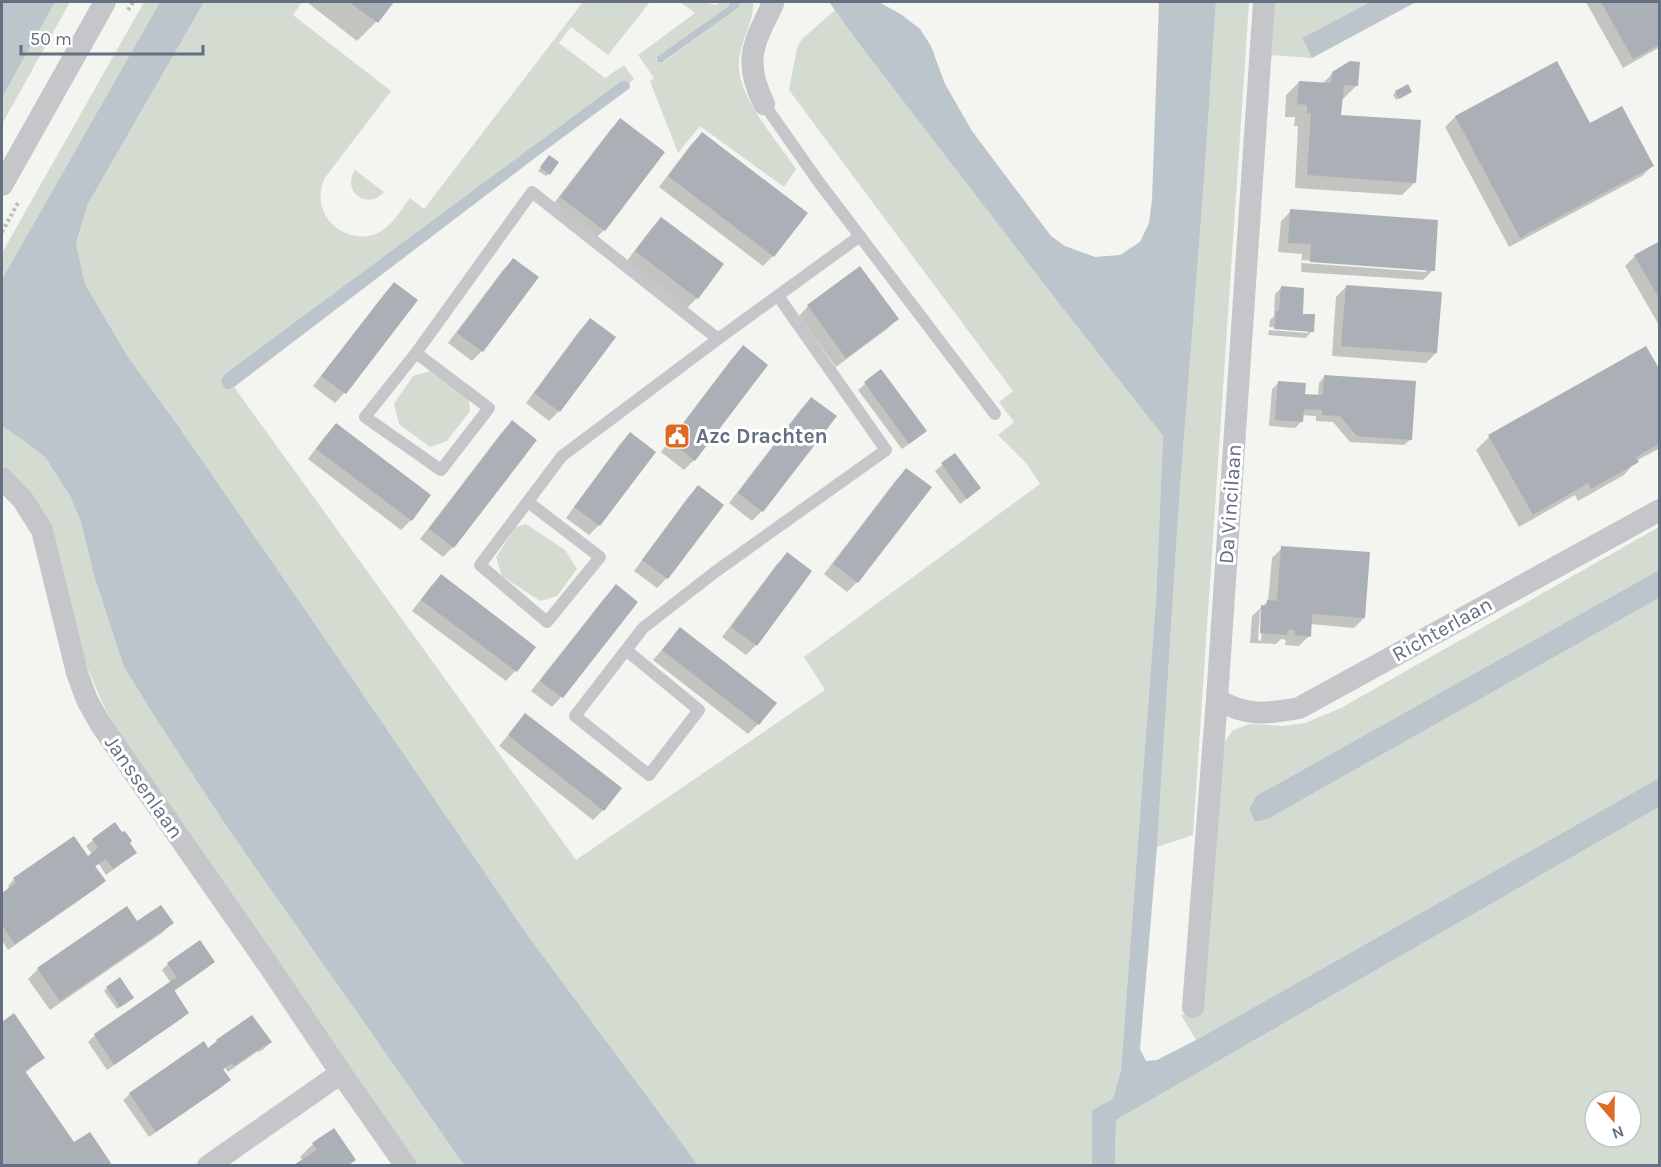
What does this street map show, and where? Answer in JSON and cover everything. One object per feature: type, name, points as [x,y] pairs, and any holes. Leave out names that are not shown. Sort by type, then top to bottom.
[{"type":"street","points":[[2,185],[105,2]]},
{"type":"street","points":[[764,104],[755,83],[751,64],[755,41],[771,2]]},
{"type":"street","name":"Da Vincilaan","points":[[1193,1007],[1217,699],[1264,2]]},
{"type":"street","name":"Janssenlaan","points":[[2,478],[23,500],[42,530],[77,673],[100,725],[406,1166]]},
{"type":"street","name":"Richterlaan","points":[[1217,699],[1228,706],[1249,712],[1271,713],[1299,708],[1659,510]]},
{"type":"street","points":[[208,1166],[341,1072]]},
{"type":"lane","points":[[764,104],[818,181],[995,414]]},
{"type":"lane","points":[[416,353],[489,408],[441,470],[365,417],[416,353],[532,192],[718,339]]},
{"type":"lane","points":[[528,502],[600,557],[547,622],[480,565],[562,456],[860,236]]},
{"type":"lane","points":[[626,650],[699,710],[649,775],[575,716],[626,650],[643,628],[715,572],[886,450],[778,296]]},
{"type":"shaded area","points":[[2,2],[55,2],[2,98]]},
{"type":"shaded area","points":[[55,2],[70,2],[2,124],[2,98]]},
{"type":"shaded area","points":[[144,2],[160,2],[2,279],[2,253]]},
{"type":"shaded area","points":[[160,2],[204,2],[88,204],[76,243],[85,284],[128,357],[177,424],[526,933],[698,1165],[464,1165],[229,830],[158,722],[124,667],[94,576],[81,522],[70,496],[45,457],[2,426],[2,279]]},
{"type":"shaded area","points":[[204,2],[302,2],[293,15],[391,91],[324,179],[321,189],[322,207],[330,222],[344,232],[370,236],[388,226],[410,198],[424,209],[583,2],[650,2],[608,55],[571,27],[559,43],[605,78],[624,65],[634,79],[629,83],[621,81],[226,373],[229,390],[234,387],[576,860],[825,690],[804,657],[1040,484],[1027,464],[998,435],[1014,422],[999,402],[1013,391],[789,90],[797,48],[802,39],[835,10],[1163,436],[1156,599],[1121,1070],[1113,1099],[1092,1111],[1092,1165],[698,1165],[526,933],[177,424],[128,357],[85,284],[76,243],[88,204]]},
{"type":"shaded area","points":[[680,2],[704,2],[715,5],[730,2],[729,6],[656,59],[658,63],[662,63],[738,8],[739,2],[753,2],[752,17],[740,52],[740,73],[750,102],[796,169],[784,187],[700,126],[678,153],[650,81],[654,78],[638,55],[695,13]]},
{"type":"shaded area","points":[[730,2],[740,4],[738,8],[661,63],[657,62],[657,57],[729,6]]},
{"type":"shaded area","points":[[829,2],[879,2],[920,29],[931,46],[945,84],[972,131],[1051,236],[1065,246],[1095,257],[1120,255],[1140,242],[1149,223],[1152,200],[1159,2],[1216,2],[1179,503],[1157,847],[1140,1049],[1146,1061],[1157,1060],[1196,1040],[1659,778],[1659,807],[1116,1120],[1115,1165],[1092,1165],[1092,1110],[1113,1099],[1121,1070],[1156,599],[1163,436]]},
{"type":"shaded area","points":[[1216,2],[1249,2],[1193,835],[1157,847],[1179,503]]},
{"type":"shaded area","points":[[1273,2],[1370,2],[1302,38],[1312,58],[1271,55]]},
{"type":"shaded area","points":[[1370,2],[1416,2],[1312,58],[1302,38]]},
{"type":"shaded area","points":[[621,81],[629,83],[630,88],[234,387],[229,390],[224,388],[221,380],[226,373]]},
{"type":"shaded area","points":[[355,170],[384,192],[370,200],[358,196],[351,185]]},
{"type":"shaded area","points":[[430,371],[469,399],[470,411],[447,441],[430,447],[399,424],[394,404],[413,376]]},
{"type":"shaded area","points":[[2,426],[45,457],[70,496],[81,522],[94,576],[124,667],[158,722],[229,830],[464,1165],[418,1165],[119,736],[78,644],[22,485],[2,464]]},
{"type":"shaded area","points":[[526,524],[565,550],[577,569],[557,596],[540,601],[502,576],[496,557],[516,527]]},
{"type":"shaded area","points":[[1659,527],[1659,570],[1256,796],[1249,809],[1255,822],[1268,819],[1659,598],[1659,778],[1196,1040],[1181,1015],[1203,1011],[1222,746],[1233,730],[1250,724],[1283,726],[1305,723],[1341,708]]},
{"type":"shaded area","points":[[1659,570],[1659,598],[1268,819],[1255,822],[1249,809],[1256,796]]},
{"type":"shaded area","points":[[1659,807],[1659,1165],[1115,1166],[1116,1120]]},
{"type":"building","points":[[349,2],[394,2],[378,23]]},
{"type":"building","points":[[1601,2],[1660,2],[1660,44],[1633,59]]},
{"type":"building","points":[[1350,61],[1360,62],[1358,86],[1344,85],[1341,115],[1421,120],[1416,183],[1307,175],[1311,113],[1307,113],[1307,105],[1297,104],[1299,81],[1331,83],[1332,72]]},
{"type":"building","points":[[1557,61],[1590,123],[1622,106],[1654,166],[1520,238],[1455,116]]},
{"type":"building","points":[[1408,84],[1412,92],[1399,99],[1395,91]]},
{"type":"building","points":[[620,118],[665,152],[605,231],[560,197]]},
{"type":"building","points":[[702,132],[808,213],[774,257],[668,176]]},
{"type":"building","points":[[549,155],[559,162],[550,175],[540,167]]},
{"type":"building","points":[[1290,209],[1438,220],[1435,271],[1310,262],[1311,244],[1288,243]]},
{"type":"building","points":[[661,217],[724,264],[698,299],[635,251]]},
{"type":"building","points":[[1660,241],[1660,300],[1634,255]]},
{"type":"building","points":[[513,258],[539,277],[483,352],[457,333]]},
{"type":"building","points":[[860,266],[899,319],[846,358],[807,305]]},
{"type":"building","points":[[394,282],[418,300],[346,394],[321,376]]},
{"type":"building","points":[[1346,285],[1442,292],[1437,353],[1341,346]]},
{"type":"building","points":[[1281,286],[1304,288],[1303,314],[1315,314],[1314,332],[1274,329],[1276,311],[1279,311]]},
{"type":"building","points":[[590,318],[616,337],[560,412],[534,393]]},
{"type":"building","points":[[743,345],[768,365],[695,461],[670,441]]},
{"type":"building","points":[[1646,346],[1660,370],[1660,443],[1636,457],[1639,462],[1591,489],[1588,483],[1533,515],[1488,435]]},
{"type":"building","points":[[881,369],[927,431],[909,444],[864,382]]},
{"type":"building","points":[[1324,375],[1416,381],[1412,440],[1357,436],[1340,416],[1322,415],[1322,410],[1304,409],[1303,422],[1275,420],[1278,381],[1306,383],[1305,394],[1323,395]]},
{"type":"building","points":[[811,397],[837,416],[763,512],[738,493]]},
{"type":"building","points":[[512,420],[537,440],[454,548],[429,529]]},
{"type":"building","points":[[336,423],[431,495],[412,521],[316,449]]},
{"type":"building","points":[[630,432],[656,452],[600,526],[574,507]]},
{"type":"building","points":[[955,453],[981,488],[967,499],[941,463]]},
{"type":"building","points":[[906,468],[932,487],[858,583],[833,564]]},
{"type":"building","points":[[698,485],[724,505],[668,579],[642,560]]},
{"type":"building","points":[[1281,546],[1370,552],[1365,618],[1312,614],[1311,637],[1295,635],[1295,630],[1288,630],[1287,635],[1260,633],[1261,605],[1267,606],[1267,600],[1277,601]]},
{"type":"building","points":[[787,552],[812,571],[757,646],[731,627]]},
{"type":"building","points":[[441,574],[536,647],[517,672],[421,600]]},
{"type":"building","points":[[616,584],[638,602],[563,698],[540,681]]},
{"type":"building","points":[[680,627],[777,703],[759,725],[662,650]]},
{"type":"building","points":[[525,713],[622,788],[604,811],[508,735]]},
{"type":"building","points":[[115,822],[122,832],[125,831],[137,853],[113,869],[106,859],[95,866],[106,881],[15,944],[2,925],[2,893],[16,883],[13,878],[74,836],[88,856],[98,848],[92,839]]},
{"type":"building","points":[[161,905],[174,923],[60,1001],[37,968],[127,906],[137,921]]},
{"type":"building","points":[[200,940],[215,962],[174,990],[189,1013],[114,1065],[94,1034],[177,977],[167,963]]},
{"type":"building","points":[[120,977],[134,998],[120,1007],[106,987]]},
{"type":"building","points":[[14,1013],[45,1058],[25,1071],[74,1142],[90,1132],[111,1163],[107,1166],[2,1166],[2,1022]]},
{"type":"building","points":[[252,1015],[272,1042],[234,1066],[232,1063],[223,1069],[231,1080],[156,1132],[129,1093],[204,1041],[208,1048]]},
{"type":"building","points":[[334,1128],[356,1160],[347,1166],[292,1166],[317,1150],[312,1143]]},
{"type":"place","name":"Azc Drachten","points":[[677,436]]}]
